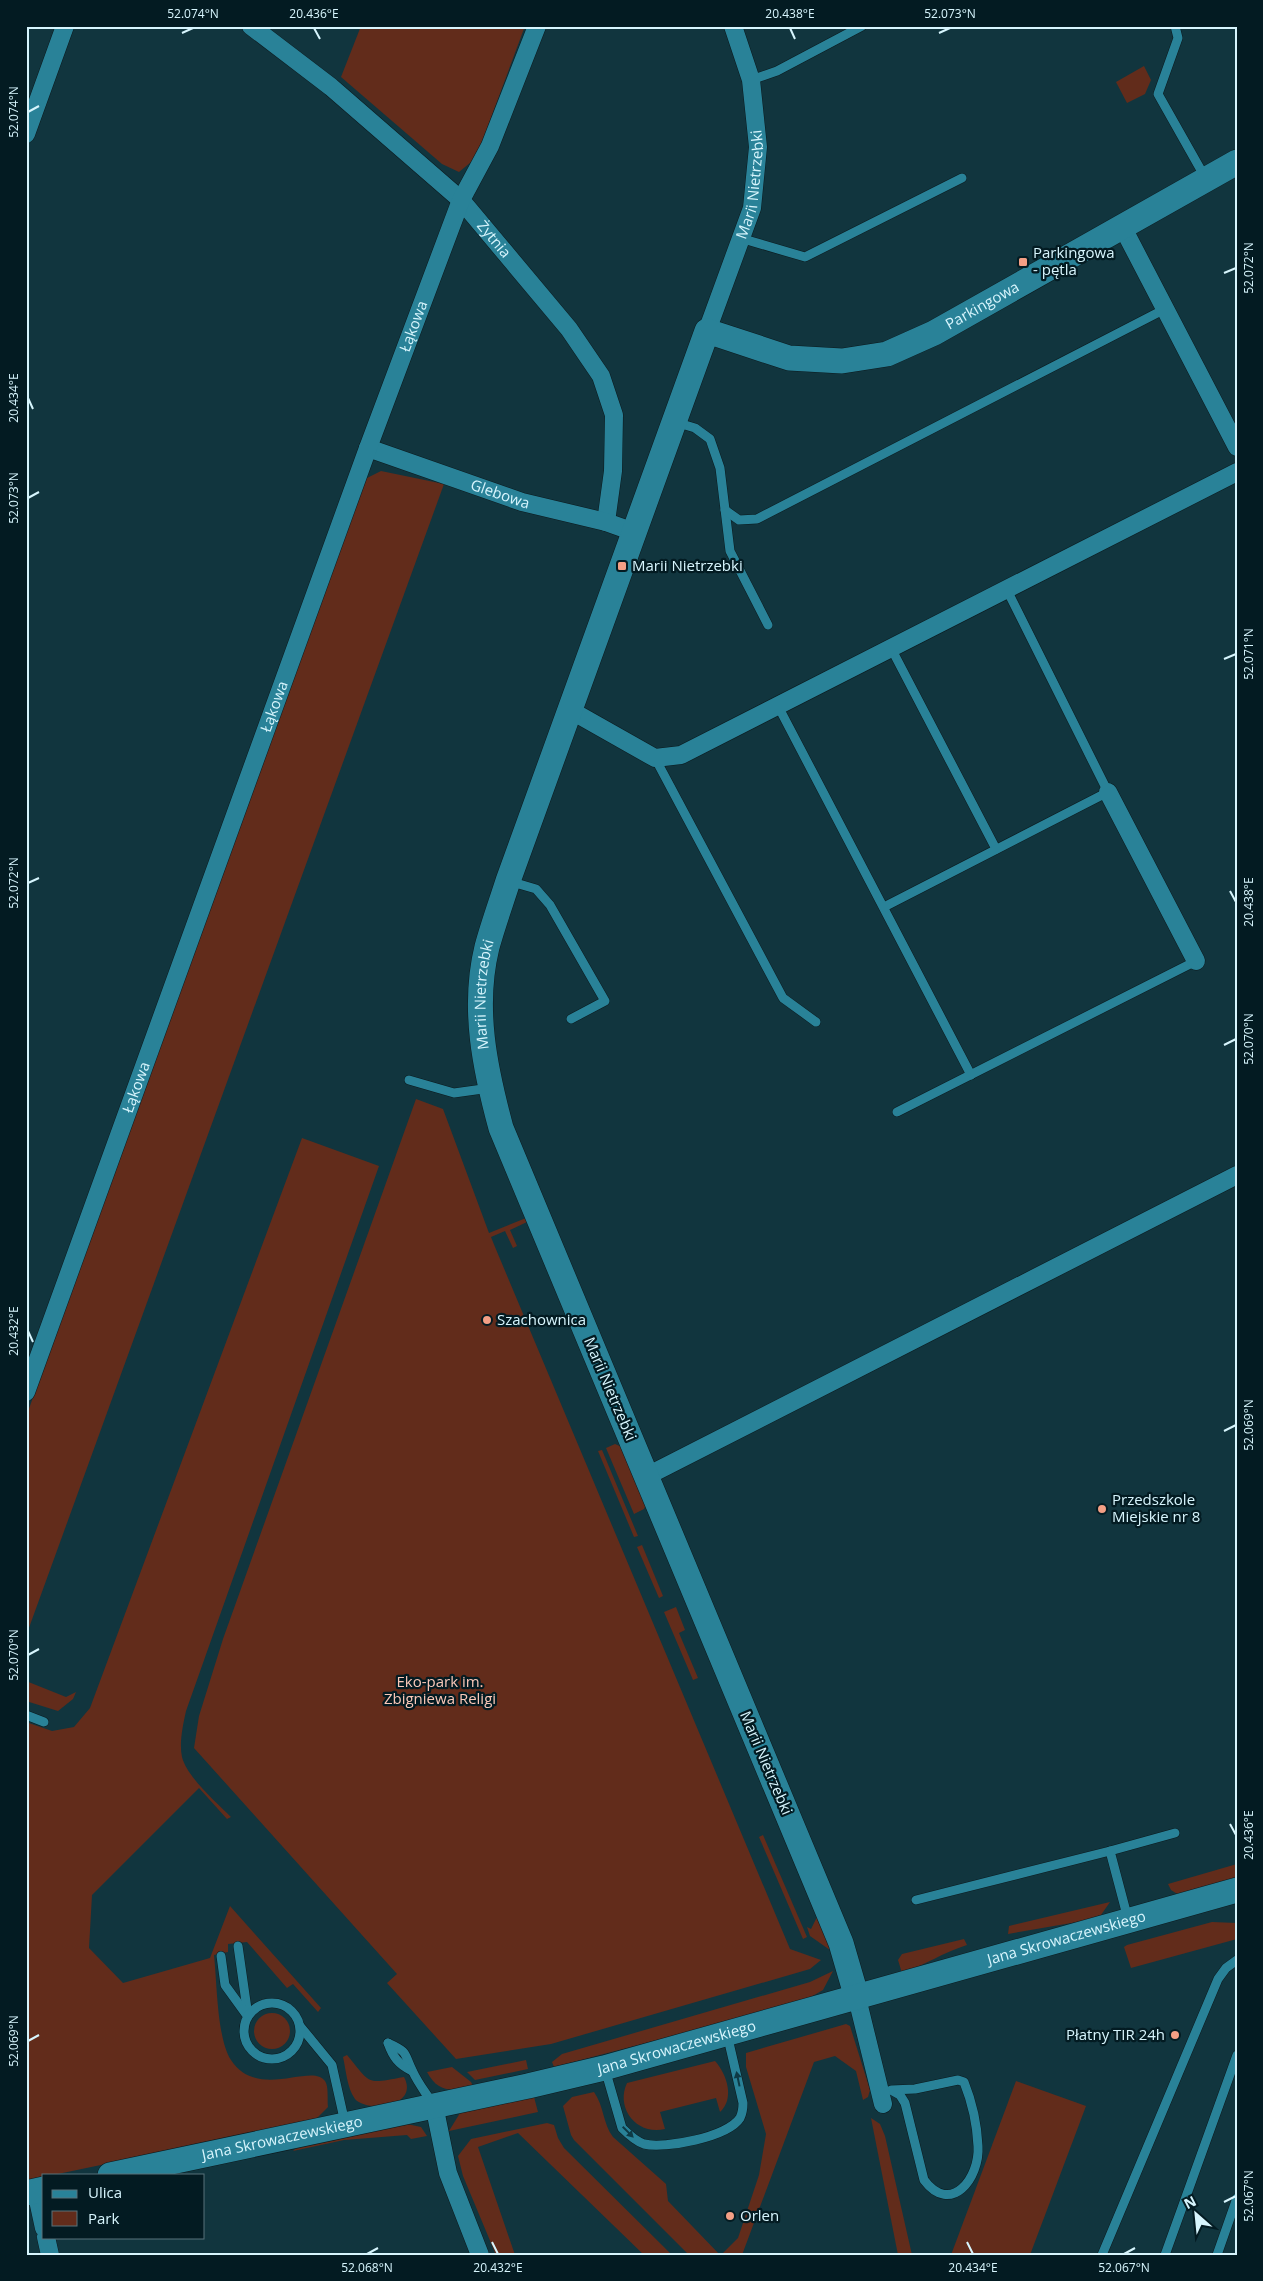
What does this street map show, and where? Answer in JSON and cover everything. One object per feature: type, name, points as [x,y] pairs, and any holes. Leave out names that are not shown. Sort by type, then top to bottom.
[{"type":"street","points":[[26,134],[65,26]]},
{"type":"street","name":"Żytnia","points":[[251,26],[331,87],[461,200],[569,329],[601,376],[614,415],[613,471],[606,522]]},
{"type":"street","name":"Łąkowa","points":[[26,1392],[368,448],[461,200],[490,146],[537,26]]},
{"type":"street","name":"Marii Nietrzebki","points":[[733,26],[751,80],[758,147],[752,208],[508,881],[487,948],[481,993],[481,1038],[490,1088],[501,1128],[841,1943],[857,1998]]},
{"type":"street","name":"Parkingowa","points":[[707,331],[789,358],[842,361],[887,354],[934,333],[1237,162]]},
{"type":"street","points":[[1122,226],[1237,446]]},
{"type":"street","name":"Glebowa","points":[[368,448],[522,502],[606,522],[634,532]]},
{"type":"street","points":[[570,710],[655,758],[681,755],[1237,472]]},
{"type":"street","points":[[1108,792],[1196,961]]},
{"type":"street","points":[[647,1476],[1237,1175]]},
{"type":"street","name":"Jana Skrowaczewskiego","points":[[115,2174],[528,2086],[604,2068],[1237,1890]]},
{"type":"street","points":[[857,1998],[885,2095]]},
{"type":"street","points":[[434,2106],[448,2173],[480,2255]]},
{"type":"street","points":[[35,2191],[42,2220]]},
{"type":"street","points":[[46,2238],[50,2255]]},
{"type":"lane","points":[[751,80],[777,71],[862,26]]},
{"type":"lane","points":[[1175,26],[1178,38],[1158,94],[1206,179]]},
{"type":"lane","points":[[740,238],[805,258],[962,178]]},
{"type":"lane","points":[[725,510],[739,520],[757,519],[1165,309]]},
{"type":"lane","points":[[674,421],[696,428],[710,439],[720,468],[730,551],[768,625]]},
{"type":"lane","points":[[884,907],[1108,792],[1007,590]]},
{"type":"lane","points":[[891,648],[996,849]]},
{"type":"lane","points":[[778,706],[971,1075]]},
{"type":"lane","points":[[655,758],[783,998],[816,1022]]},
{"type":"lane","points":[[508,881],[536,889],[550,905],[605,1001],[571,1019]]},
{"type":"lane","points":[[896,1112],[1196,961]]},
{"type":"lane","points":[[409,1080],[454,1093],[490,1088]]},
{"type":"lane","points":[[26,1715],[44,1722]]},
{"type":"lane","points":[[916,1900],[1175,1833]]},
{"type":"lane","points":[[1110,1851],[1128,1921]]},
{"type":"lane","points":[[238,1946],[248,2016],[244,2034],[252,2050],[267,2059],[285,2056],[292,2051],[300,2036],[300,2026]]},
{"type":"lane","points":[[221,1956],[225,1985],[248,2016]]},
{"type":"lane","points":[[1102,2255],[1210,1996],[1226,1968],[1237,1960]]},
{"type":"lane","points":[[248,2016],[255,2009],[272,2003],[282,2005],[290,2010],[300,2026],[332,2066],[345,2124]]},
{"type":"lane","points":[[604,2068],[622,2128],[628,2135],[642,2143],[664,2146],[713,2134],[728,2128],[736,2122],[740,2117],[743,2107],[727,2034]]},
{"type":"lane","points":[[1165,2255],[1237,2056]]},
{"type":"lane","points":[[412,2071],[434,2106]]},
{"type":"lane","points":[[958,2080],[964,2082],[970,2098],[978,2147],[976,2162],[964,2188],[955,2194],[944,2195],[931,2189],[924,2180],[905,2103],[900,2095],[885,2095],[958,2080]]},
{"type":"lane","points":[[1217,2255],[1237,2198]]},
{"type":"green space","points":[[361,26],[525,26],[476,158],[459,172],[442,164],[341,77]]},
{"type":"green space","points":[[1144,66],[1151,80],[1145,94],[1127,103],[1116,82]]},
{"type":"green space","points":[[381,471],[444,484],[26,1636],[26,1417],[361,481]]},
{"type":"green space","name":"Eko-park im. Zbigniewa Religi","points":[[416,1099],[443,1109],[489,1233],[526,1218],[527,1222],[510,1230],[517,1246],[513,1248],[505,1231],[491,1237],[790,1949],[821,1960],[810,1969],[551,2044],[456,2059],[387,1983],[397,1974],[194,1748],[199,1716],[223,1639]]},
{"type":"green space","points":[[302,1138],[379,1166],[186,1711],[181,1746],[185,1765],[203,1789],[231,1817],[227,1819],[199,1788],[92,1895],[89,1948],[123,1983],[210,1958],[230,1906],[321,2008],[318,2012],[293,1984],[287,1988],[247,1942],[228,1944],[228,1952],[214,1955],[220,2025],[226,2051],[242,2072],[255,2078],[269,2080],[309,2075],[318,2076],[326,2084],[328,2107],[315,2120],[58,2174],[42,2174],[42,2177],[26,2180],[26,1722],[52,1731],[74,1727],[90,1708]]},
{"type":"green space","points":[[615,1444],[622,1447],[646,1504],[644,1509],[634,1514],[606,1448]]},
{"type":"green space","points":[[602,1450],[638,1536],[634,1537],[598,1451]]},
{"type":"green space","points":[[642,1545],[663,1596],[659,1598],[637,1547]]},
{"type":"green space","points":[[676,1607],[685,1630],[679,1633],[698,1678],[693,1680],[664,1612]]},
{"type":"green space","points":[[26,1681],[66,1697],[76,1692],[73,1699],[58,1711],[26,1701]]},
{"type":"green space","points":[[763,1835],[807,1937],[803,1939],[759,1837]]},
{"type":"green space","points":[[1237,1864],[1237,1879],[1179,1895],[1171,1890],[1168,1884]]},
{"type":"green space","points":[[1110,1902],[1101,1915],[1083,1921],[1008,1934],[1009,1926]]},
{"type":"green space","points":[[818,1915],[830,1950],[810,1936],[807,1927],[811,1929]]},
{"type":"green space","points":[[1212,1922],[1237,1923],[1237,1939],[1131,1968],[1124,1947],[1127,1945]]},
{"type":"green space","points":[[964,1939],[967,1945],[902,1973],[898,1960],[902,1954]]},
{"type":"green space","points":[[833,1971],[823,1990],[802,2002],[554,2067],[552,2062],[562,2054],[810,1982]]},
{"type":"green space","points":[[272,2013],[279,2014],[285,2018],[289,2024],[289,2038],[285,2044],[279,2048],[272,2049],[265,2048],[259,2044],[255,2038],[254,2031],[255,2024],[259,2018],[265,2014]]},
{"type":"green space","points":[[846,2024],[850,2026],[870,2090],[868,2097],[863,2100],[856,2071],[835,2056],[814,2062],[742,2255],[721,2255],[738,2238],[759,2175],[766,2134],[746,2067],[746,2053]]},
{"type":"green space","points":[[347,2055],[370,2080],[382,2081],[404,2077],[407,2087],[405,2095],[399,2101],[380,2106],[370,2106],[355,2099],[348,2084],[343,2057]]},
{"type":"green space","points":[[526,2060],[528,2069],[475,2080],[467,2072]]},
{"type":"green space","points":[[715,2061],[723,2073],[728,2086],[725,2107],[720,2112],[716,2098],[660,2112],[665,2129],[655,2130],[638,2124],[626,2110],[624,2092],[627,2083]]},
{"type":"green space","points":[[452,2067],[471,2082],[473,2086],[453,2090],[447,2089],[436,2084],[427,2072]]},
{"type":"green space","points":[[1016,2081],[1086,2106],[1030,2255],[951,2255]]},
{"type":"green space","points":[[594,2092],[613,2137],[666,2184],[668,2201],[720,2255],[689,2255],[574,2140],[563,2106],[572,2097]]},
{"type":"green space","points":[[534,2097],[538,2112],[449,2131],[460,2113]]},
{"type":"green space","points":[[871,2118],[880,2124],[885,2136],[912,2255],[898,2255]]},
{"type":"green space","points":[[547,2123],[554,2125],[558,2138],[564,2148],[672,2255],[644,2255],[518,2133],[478,2147],[515,2255],[496,2255],[463,2176],[458,2156],[471,2139]]},
{"type":"green space","points":[[407,2124],[421,2127],[427,2136],[411,2139],[407,2135],[344,2140],[293,2151],[296,2148]]},
{"type":"place","name":"Parkingowa - pętla","points":[[1023,262]]},
{"type":"place","name":"Marii Nietrzebki","points":[[622,566]]},
{"type":"place","name":"Szachownica","points":[[487,1320]]},
{"type":"place","name":"Przedszkole Miejskie nr 8","points":[[1102,1509]]},
{"type":"place","name":"Płatny TIR 24h","points":[[1175,2035]]},
{"type":"place","name":"Orlen","points":[[730,2216]]}]
